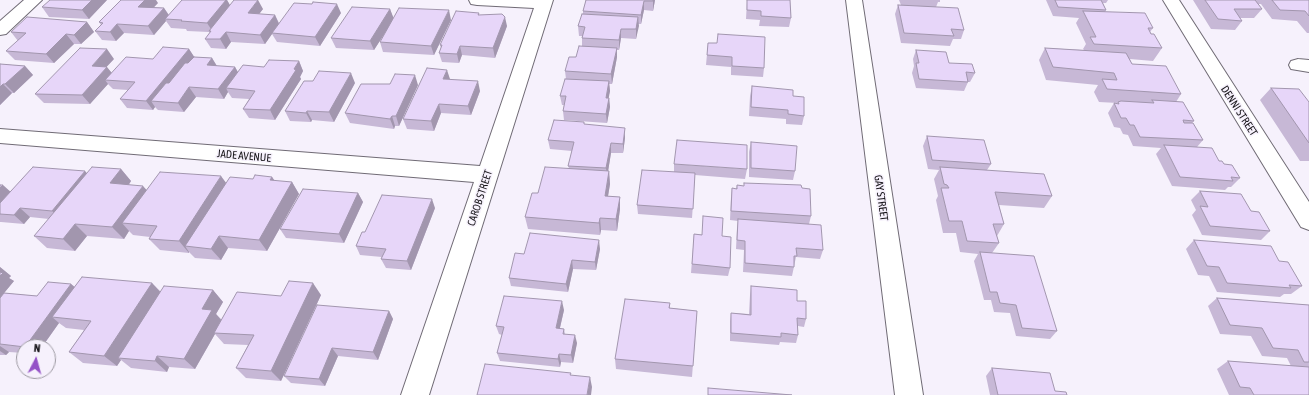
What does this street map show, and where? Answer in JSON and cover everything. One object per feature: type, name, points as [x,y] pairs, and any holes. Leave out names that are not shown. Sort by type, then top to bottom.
[{"type":"street","points":[[0,30],[34,0]]},
{"type":"street","points":[[477,0],[544,2]]},
{"type":"street","name":"GAY STREET","points":[[854,0],[909,395]]},
{"type":"street","name":"DENNI STREET","points":[[1171,0],[1208,62],[1309,221]]},
{"type":"street","name":"CAROB STREET","points":[[415,395],[544,2]]},
{"type":"street","name":"JADE AVENUE","points":[[0,136],[487,175]]},
{"type":"building","points":[[50,0],[92,0],[82,10],[42,7]]},
{"type":"building","points":[[121,0],[145,0],[138,7],[164,8],[148,26],[117,24],[110,32],[95,31],[103,23],[99,22]]},
{"type":"building","points":[[182,0],[226,0],[207,23],[165,19]]},
{"type":"building","points":[[234,0],[258,0],[248,13],[275,15],[260,35],[226,32],[220,39],[205,39],[211,31],[209,31]]},
{"type":"building","points":[[586,0],[653,1],[644,1],[641,15],[583,11]]},
{"type":"building","points":[[747,0],[790,0],[791,18],[761,16],[761,11],[747,10]]},
{"type":"building","points":[[1055,0],[1101,0],[1106,10],[1058,7]]},
{"type":"building","points":[[1205,0],[1255,0],[1262,9],[1234,9],[1242,21],[1218,19]]},
{"type":"building","points":[[1272,0],[1309,0],[1309,16],[1305,11],[1280,10]]},
{"type":"building","points":[[313,2],[337,4],[315,37],[272,33],[294,3],[312,4]]},
{"type":"building","points":[[898,5],[958,8],[964,30],[951,29],[954,36],[904,33]]},
{"type":"building","points":[[352,7],[390,9],[370,41],[331,38]]},
{"type":"building","points":[[399,8],[449,10],[431,46],[380,42]]},
{"type":"building","points":[[456,11],[479,13],[478,15],[502,14],[505,17],[493,48],[460,46],[457,54],[439,53],[442,45],[440,45]]},
{"type":"building","points":[[1083,11],[1145,13],[1153,28],[1148,28],[1151,34],[1154,34],[1162,48],[1094,44],[1090,37],[1096,37]]},
{"type":"building","points":[[582,14],[638,17],[636,29],[621,29],[619,40],[582,38],[585,27],[578,26]]},
{"type":"building","points":[[27,17],[87,22],[74,35],[66,34],[46,54],[6,51],[26,33],[11,32]]},
{"type":"building","points":[[718,34],[765,37],[764,68],[732,66],[732,57],[707,55],[708,43],[717,43]]},
{"type":"building","points":[[579,46],[617,48],[611,74],[565,71],[569,57],[576,57]]},
{"type":"building","points":[[163,47],[189,49],[146,101],[120,99],[135,82],[105,80],[126,57],[153,59]]},
{"type":"building","points":[[80,48],[107,49],[92,66],[107,67],[82,95],[35,94]]},
{"type":"building","points":[[1045,48],[1126,53],[1132,64],[1166,66],[1181,94],[1107,89],[1102,79],[1117,80],[1114,73],[1053,67]]},
{"type":"building","points":[[916,50],[946,52],[949,63],[972,64],[975,73],[966,72],[968,82],[919,79],[916,63],[919,63]]},
{"type":"building","points":[[194,57],[212,58],[207,65],[235,67],[218,89],[189,87],[178,103],[151,101],[166,83],[169,83],[185,63],[188,63]]},
{"type":"building","points":[[269,60],[299,61],[294,69],[296,70],[270,110],[243,109],[255,91],[226,88],[243,65],[264,67]]},
{"type":"building","points":[[0,64],[25,66],[0,87]]},
{"type":"building","points":[[427,68],[447,70],[443,79],[478,81],[468,106],[439,104],[431,121],[403,119]]},
{"type":"building","points":[[319,71],[351,73],[329,112],[307,111],[306,113],[285,111],[304,81],[313,81]]},
{"type":"building","points":[[395,74],[415,75],[396,116],[392,116],[390,119],[345,113],[361,84],[390,84]]},
{"type":"building","points":[[565,79],[609,81],[606,98],[609,98],[606,114],[563,111],[566,96],[560,96]]},
{"type":"building","points":[[752,86],[793,90],[793,96],[804,97],[804,116],[788,114],[788,110],[751,107]]},
{"type":"building","points":[[1271,88],[1299,89],[1309,102],[1309,143]]},
{"type":"building","points":[[1152,100],[1183,102],[1194,121],[1183,120],[1184,123],[1193,123],[1203,140],[1140,137],[1134,125],[1130,125],[1126,118],[1121,118],[1114,103],[1119,104],[1118,102],[1121,101],[1154,103]]},
{"type":"building","points":[[554,120],[584,122],[584,124],[625,128],[623,144],[611,143],[606,168],[568,166],[574,142],[548,140]]},
{"type":"building","points":[[927,136],[984,140],[991,164],[932,160]]},
{"type":"building","points":[[677,140],[747,145],[747,169],[674,164]]},
{"type":"building","points":[[751,142],[797,146],[795,171],[751,168]]},
{"type":"building","points":[[1164,145],[1212,148],[1219,161],[1222,161],[1224,164],[1232,165],[1240,178],[1231,177],[1233,181],[1180,177]]},
{"type":"building","points":[[33,167],[85,171],[52,211],[20,208],[14,215],[0,214],[0,203]]},
{"type":"building","points":[[92,167],[121,169],[110,183],[143,186],[112,227],[75,224],[63,239],[34,236]]},
{"type":"building","points":[[545,167],[609,171],[605,196],[620,197],[616,219],[600,218],[599,223],[525,217],[532,193],[538,193]]},
{"type":"building","points":[[940,167],[1044,174],[1052,196],[995,192],[1004,224],[993,224],[999,243],[967,241],[962,221],[949,221],[941,188],[949,188],[944,184]]},
{"type":"building","points":[[642,170],[695,173],[693,209],[637,205]]},
{"type":"building","points":[[160,172],[221,176],[179,241],[149,239],[157,226],[122,223]]},
{"type":"building","points":[[255,175],[272,177],[270,180],[292,182],[259,240],[219,236],[211,249],[185,246],[230,177],[253,179]]},
{"type":"building","points":[[744,183],[801,185],[802,188],[810,189],[811,216],[731,211],[732,188],[737,189],[737,185],[744,186]]},
{"type":"building","points":[[303,189],[358,193],[339,234],[280,229]]},
{"type":"building","points":[[1200,191],[1241,194],[1251,211],[1259,212],[1270,231],[1210,226],[1200,206],[1208,207]]},
{"type":"building","points":[[382,195],[432,199],[407,261],[381,259],[386,249],[356,246],[362,232],[365,232]]},
{"type":"building","points":[[703,216],[723,218],[722,236],[731,237],[730,268],[692,264],[694,234],[702,235]]},
{"type":"building","points":[[738,219],[821,225],[823,250],[796,248],[797,256],[794,256],[794,267],[745,263],[745,241],[737,240]]},
{"type":"building","points":[[530,233],[599,240],[595,262],[572,260],[566,284],[509,278],[515,253],[524,254]]},
{"type":"building","points":[[1194,240],[1271,246],[1279,261],[1288,262],[1302,286],[1289,285],[1291,288],[1227,283],[1219,267],[1207,266]]},
{"type":"building","points":[[980,252],[1034,256],[1057,331],[1022,328],[1016,305],[1000,303],[997,292],[990,292]]},
{"type":"building","points":[[82,277],[152,283],[104,356],[69,352],[91,321],[52,317]]},
{"type":"building","points":[[289,281],[313,283],[271,371],[236,368],[254,335],[214,333],[237,292],[281,296]]},
{"type":"building","points":[[48,282],[71,284],[31,339],[16,339],[16,346],[0,344],[0,298],[4,293],[37,296]]},
{"type":"building","points":[[164,286],[213,290],[202,309],[212,310],[184,359],[157,356],[155,361],[118,358]]},
{"type":"building","points":[[751,286],[797,290],[797,301],[806,301],[806,319],[797,318],[798,335],[781,333],[781,337],[731,333],[731,313],[751,315]]},
{"type":"building","points":[[504,296],[562,301],[556,328],[564,329],[563,334],[575,335],[571,355],[559,354],[558,359],[497,353],[504,327],[496,326]]},
{"type":"building","points":[[1217,298],[1309,305],[1309,362],[1304,362],[1298,350],[1273,348],[1262,328],[1230,325]]},
{"type":"building","points":[[625,299],[670,303],[669,308],[697,311],[693,366],[615,359]]},
{"type":"building","points":[[317,305],[389,311],[373,352],[332,348],[319,379],[284,376]]},
{"type":"building","points":[[1228,361],[1309,367],[1309,395],[1254,395],[1250,388],[1240,387]]},
{"type":"building","points":[[485,364],[571,373],[570,375],[590,377],[587,395],[477,395]]},
{"type":"building","points":[[992,368],[1050,373],[1055,391],[1066,392],[1067,395],[998,395]]},
{"type":"building","points":[[708,388],[792,395],[708,395]]}]
